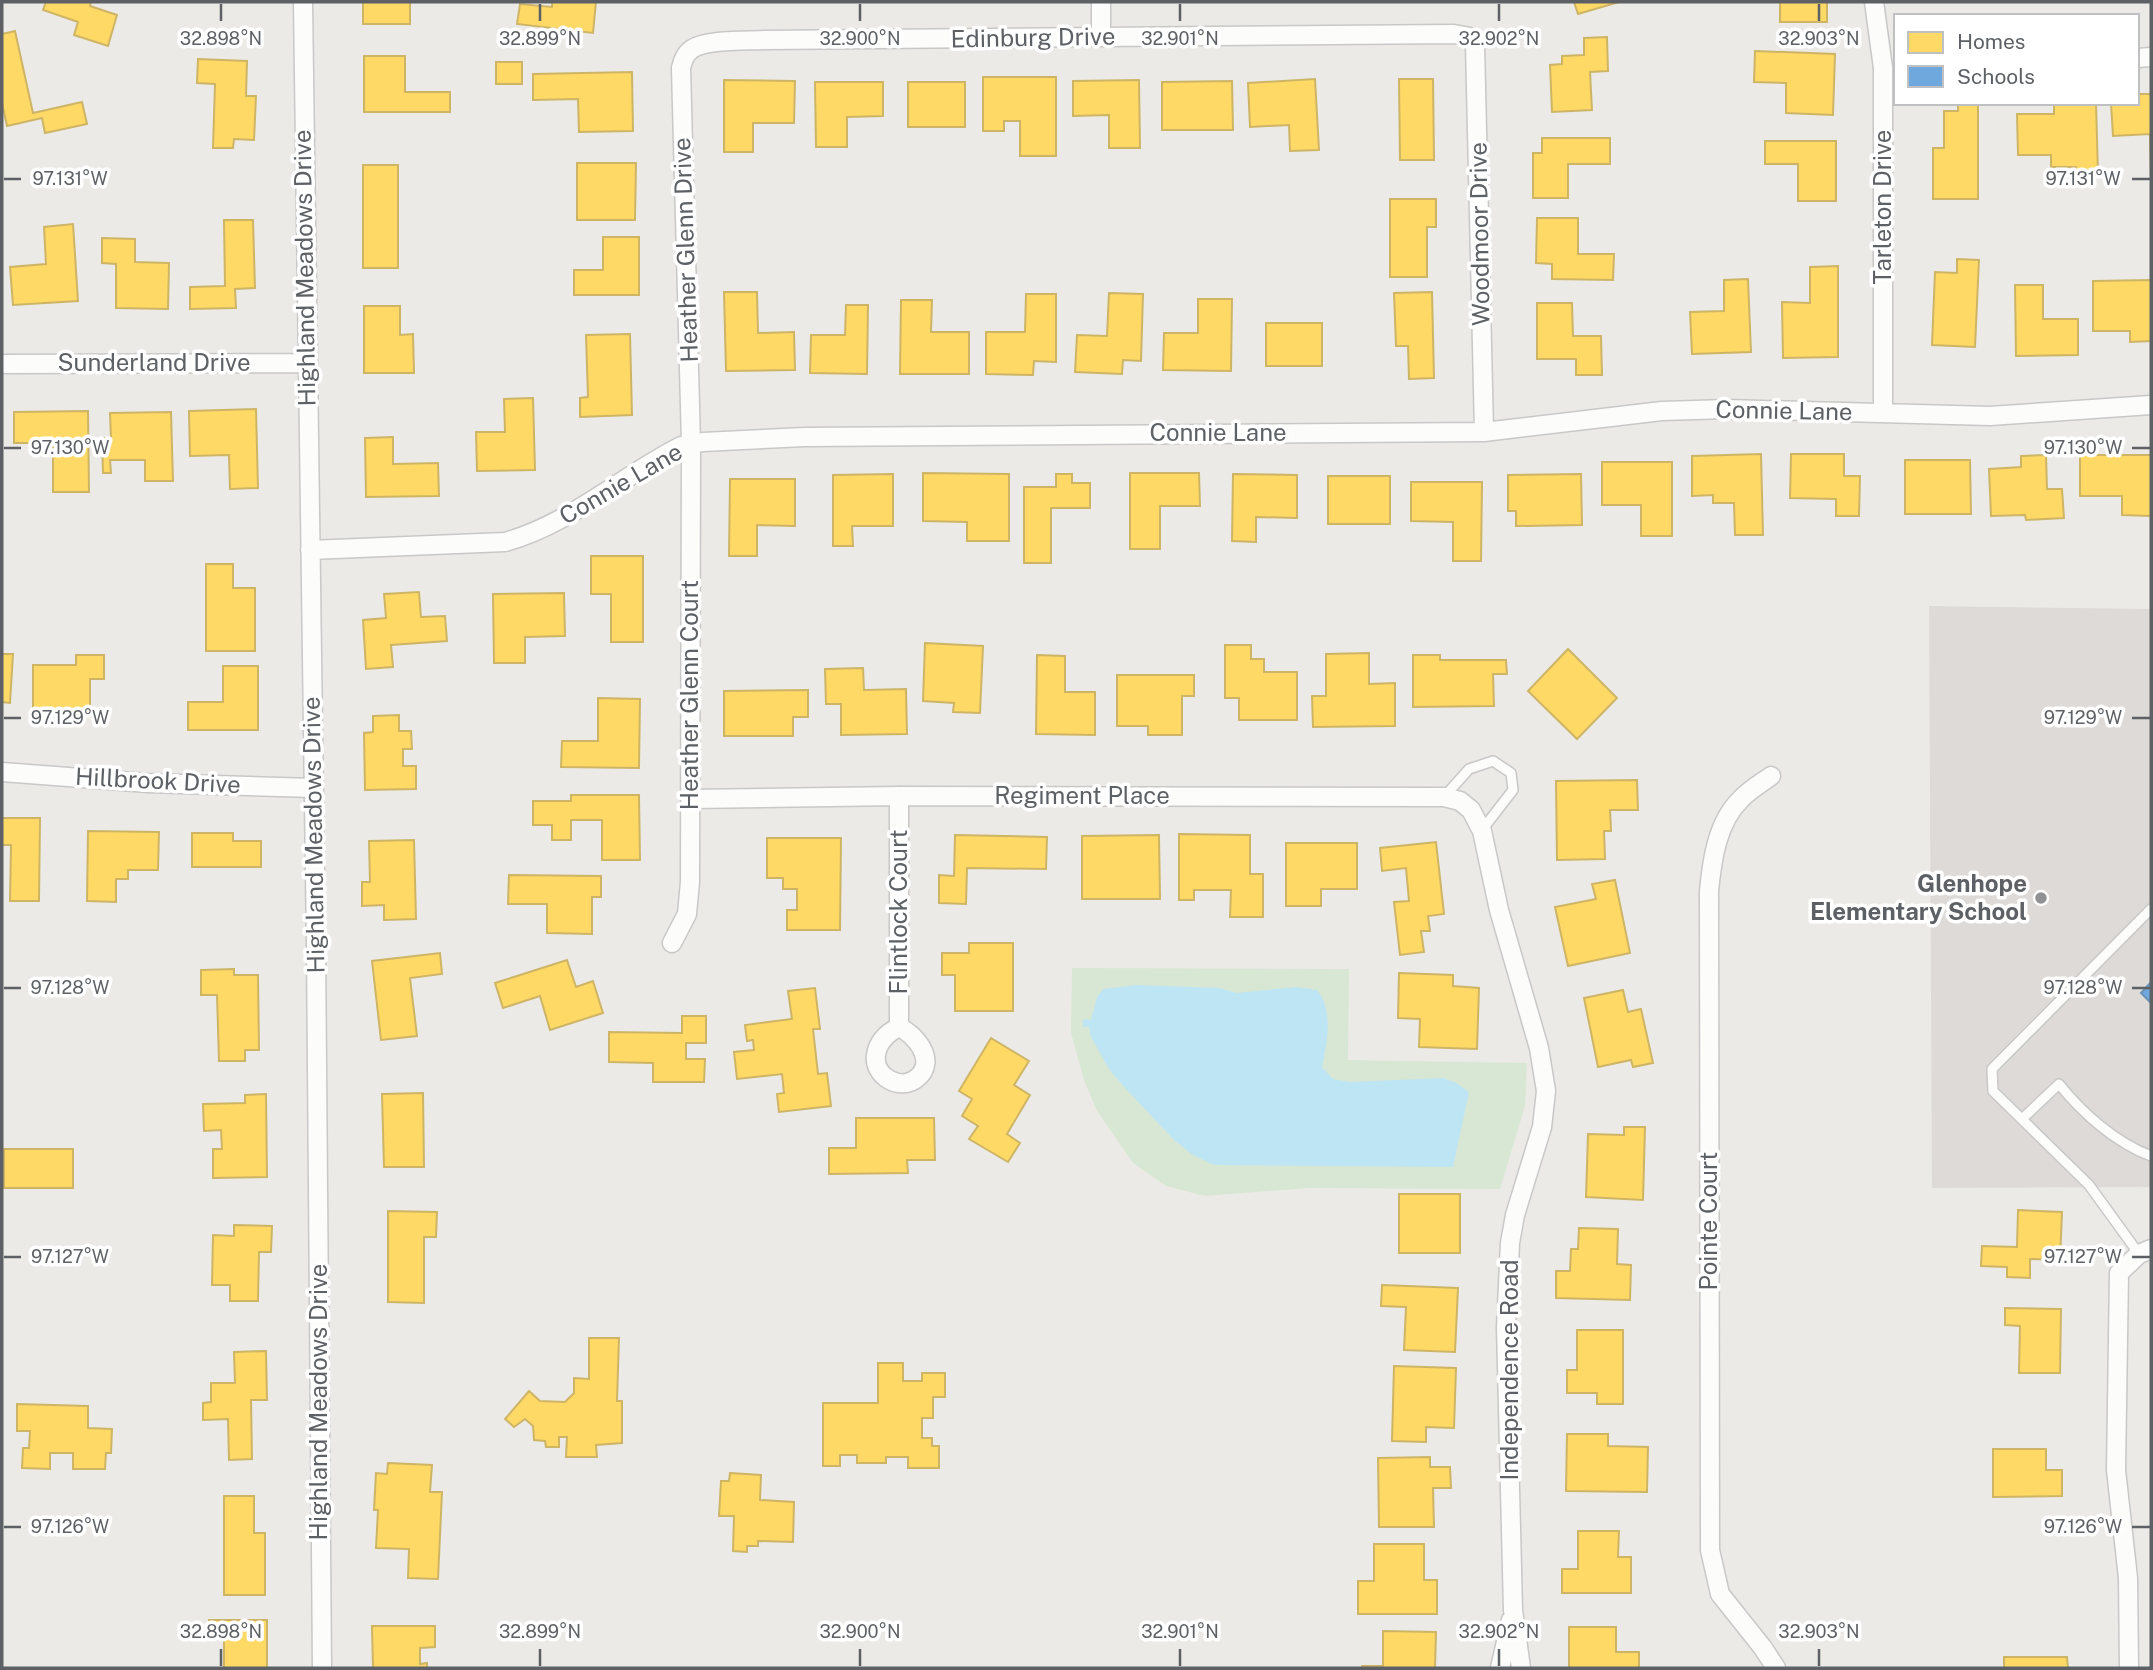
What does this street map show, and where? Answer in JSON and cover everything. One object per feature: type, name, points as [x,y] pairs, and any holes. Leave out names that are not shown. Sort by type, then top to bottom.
[{"type":"street","name":"Highland Meadows Drive","points":[[303,2],[314,788],[321,1668]]},
{"type":"street","points":[[1101,2],[1101,37]]},
{"type":"street","name":"Tarleton Drive","points":[[1874,2],[1889,67],[1883,413]]},
{"type":"street","name":"Edinburg Drive","points":[[684,57],[694,47],[765,40],[1454,34],[1470,37]]},
{"type":"street","name":"Woodmoor Drive","points":[[1470,37],[1475,44],[1484,432]]},
{"type":"street","name":"Heather Glenn Drive","points":[[684,57],[681,68],[691,444]]},
{"type":"street","name":"Sunderland Drive","points":[[2,364],[307,363]]},
{"type":"street","name":"Connie Lane","points":[[310,550],[505,542],[529,535],[558,520],[661,456],[691,444],[805,437],[1484,432],[1662,411],[1990,416],[2151,405]]},
{"type":"street","name":"Heather Glenn Court","points":[[672,943],[687,914],[690,882],[691,444]]},
{"type":"street","name":"Hillbrook Drive","points":[[2,772],[148,783],[314,788]]},
{"type":"street","name":"Pointe Court","points":[[1771,776],[1740,800],[1722,829],[1712,862],[1709,891],[1710,1550],[1720,1594],[1776,1668]]},
{"type":"street","name":"Regiment Place","points":[[690,799],[899,796],[1444,797],[1460,801],[1471,810]]},
{"type":"street","name":"Flintlock Court","points":[[899,796],[899,1027]]},
{"type":"street","name":"Independence Road","points":[[1471,810],[1482,831],[1499,910],[1539,1048],[1546,1091],[1542,1127],[1510,1243],[1506,1327],[1513,1610],[1521,1668]]},
{"type":"street","points":[[2129,1668],[2128,1577],[2116,1470],[2119,1273],[2140,1256]]},
{"type":"street","name":"Independence Road","points":[[1500,1668],[1513,1610]]},
{"type":"lane","points":[[1444,797],[1469,769],[1493,761],[1511,773],[1513,790],[1482,831]]},
{"type":"lane","points":[[2140,1256],[2088,1185],[1993,1091],[1992,1069],[2151,909]]},
{"type":"lane","points":[[2022,1119],[2059,1084],[2101,1126],[2137,1151],[2151,1156]]},
{"type":"shaded area","name":"Glenhope Elementary School","points":[[1929,606],[2151,609],[2151,1187],[1932,1188]]},
{"type":"green space","points":[[1072,968],[1349,969],[1348,1060],[1527,1063],[1525,1106],[1500,1189],[1309,1188],[1205,1196],[1166,1186],[1133,1163],[1097,1111],[1084,1080],[1071,1033]]},
{"type":"water","points":[[1136,985],[1220,988],[1236,993],[1296,987],[1317,990],[1326,1007],[1327,1017],[1322,1067],[1333,1079],[1350,1082],[1443,1078],[1469,1092],[1453,1167],[1214,1165],[1193,1155],[1174,1140],[1127,1090],[1109,1069],[1091,1037],[1089,1027],[1083,1027],[1083,1019],[1091,1020],[1097,997],[1103,989]]},
{"type":"building: Homes","points":[[46,2],[91,2],[90,6],[117,15],[108,46],[74,35],[78,22],[43,10]]},
{"type":"building: Homes","points":[[363,2],[410,2],[410,24],[363,24]]},
{"type":"building: Homes","points":[[552,2],[596,2],[593,33],[517,24],[520,4],[552,7]]},
{"type":"building: Homes","points":[[1574,2],[1619,2],[1578,14]]},
{"type":"building: Homes","points":[[1780,2],[1827,2],[1827,22],[1780,22]]},
{"type":"building: Homes","points":[[15,31],[33,113],[82,102],[87,124],[45,133],[42,118],[7,126],[2,103],[2,34]]},
{"type":"building: Homes","points":[[1607,37],[1608,71],[1590,72],[1592,110],[1552,112],[1550,65],[1562,64],[1562,56],[1584,55],[1584,38]]},
{"type":"building: Homes","points":[[1755,51],[1835,54],[1833,115],[1786,113],[1786,83],[1754,82]]},
{"type":"building: Homes","points":[[364,56],[405,56],[405,92],[450,92],[450,112],[364,112]]},
{"type":"building: Homes","points":[[198,59],[247,61],[246,96],[256,96],[254,140],[234,139],[233,148],[213,148],[215,84],[197,83]]},
{"type":"building: Homes","points":[[496,62],[522,62],[522,84],[496,84]]},
{"type":"building: Homes","points":[[632,72],[633,131],[579,132],[578,99],[533,100],[533,74]]},
{"type":"building: Homes","points":[[983,77],[1056,77],[1056,156],[1020,156],[1020,121],[1004,121],[1004,131],[983,131]]},
{"type":"building: Homes","points":[[1315,79],[1319,150],[1290,151],[1289,125],[1250,127],[1248,83]]},
{"type":"building: Homes","points":[[1399,79],[1433,79],[1434,160],[1400,160]]},
{"type":"building: Homes","points":[[724,80],[795,81],[794,123],[753,123],[753,152],[724,152]]},
{"type":"building: Homes","points":[[1139,80],[1140,148],[1109,148],[1109,115],[1073,116],[1073,81]]},
{"type":"building: Homes","points":[[1232,81],[1233,130],[1162,130],[1162,82]]},
{"type":"building: Homes","points":[[815,82],[883,82],[883,116],[847,117],[847,147],[816,147]]},
{"type":"building: Homes","points":[[908,82],[965,82],[965,127],[908,127]]},
{"type":"building: Homes","points":[[2139,94],[2151,94],[2151,178],[2150,134],[2113,136],[2111,105],[2139,105]]},
{"type":"building: Homes","points":[[1958,105],[1978,105],[1978,199],[1933,199],[1933,148],[1944,148],[1944,111],[1958,111]]},
{"type":"building: Homes","points":[[2054,105],[2096,105],[2098,174],[2077,175],[2076,167],[2051,167],[2051,155],[2018,155],[2017,114],[2054,114]]},
{"type":"building: Homes","points":[[1542,138],[1610,138],[1610,164],[1568,164],[1568,198],[1533,198],[1533,153],[1542,153]]},
{"type":"building: Homes","points":[[1765,141],[1836,141],[1836,201],[1798,201],[1798,164],[1765,164]]},
{"type":"building: Homes","points":[[577,163],[636,163],[635,220],[577,220]]},
{"type":"building: Homes","points":[[363,165],[398,165],[398,268],[363,268]]},
{"type":"building: Homes","points":[[1390,199],[1436,199],[1436,227],[1427,227],[1427,277],[1390,277]]},
{"type":"building: Homes","points":[[1537,218],[1578,218],[1578,254],[1614,254],[1613,280],[1552,279],[1552,264],[1536,263]]},
{"type":"building: Homes","points":[[224,220],[253,220],[255,288],[235,289],[236,308],[190,309],[190,287],[225,286]]},
{"type":"building: Homes","points":[[73,224],[78,301],[13,305],[10,267],[46,264],[44,227]]},
{"type":"building: Homes","points":[[603,237],[639,237],[639,295],[574,295],[574,270],[603,270]]},
{"type":"building: Homes","points":[[102,238],[135,239],[135,262],[169,263],[168,309],[116,308],[116,264],[102,263]]},
{"type":"building: Homes","points":[[1957,259],[1979,260],[1975,347],[1932,345],[1935,272],[1957,273]]},
{"type":"building: Homes","points":[[1838,266],[1838,357],[1783,358],[1782,302],[1810,303],[1810,267]]},
{"type":"building: Homes","points":[[1748,279],[1751,352],[1692,354],[1690,312],[1724,311],[1724,280]]},
{"type":"building: Homes","points":[[2151,280],[2151,341],[2130,342],[2130,331],[2093,331],[2093,281]]},
{"type":"building: Homes","points":[[2015,285],[2043,285],[2043,319],[2078,319],[2078,355],[2016,356]]},
{"type":"building: Homes","points":[[724,292],[757,292],[758,333],[794,332],[795,370],[726,371]]},
{"type":"building: Homes","points":[[1432,292],[1434,378],[1409,379],[1408,346],[1396,346],[1394,293]]},
{"type":"building: Homes","points":[[1109,293],[1143,294],[1141,361],[1123,360],[1122,374],[1075,372],[1077,335],[1107,336]]},
{"type":"building: Homes","points":[[1026,294],[1056,294],[1056,362],[1034,361],[1033,375],[986,374],[986,332],[1025,332]]},
{"type":"building: Homes","points":[[1198,299],[1232,299],[1231,371],[1163,370],[1164,333],[1198,333]]},
{"type":"building: Homes","points":[[901,300],[932,300],[931,332],[969,332],[969,374],[900,374]]},
{"type":"building: Homes","points":[[1537,303],[1572,303],[1573,336],[1601,336],[1602,375],[1576,375],[1576,359],[1537,359]]},
{"type":"building: Homes","points":[[846,305],[868,305],[867,374],[810,373],[811,335],[845,335]]},
{"type":"building: Homes","points":[[364,306],[400,306],[400,335],[413,334],[414,373],[364,373]]},
{"type":"building: Homes","points":[[1266,323],[1322,323],[1322,366],[1266,366]]},
{"type":"building: Homes","points":[[630,334],[632,415],[580,417],[580,398],[588,397],[586,335]]},
{"type":"building: Homes","points":[[533,398],[535,470],[477,471],[476,432],[505,432],[504,399]]},
{"type":"building: Homes","points":[[256,409],[258,488],[230,489],[229,455],[190,456],[189,411]]},
{"type":"building: Homes","points":[[88,411],[89,492],[53,492],[53,443],[14,443],[14,412]]},
{"type":"building: Homes","points":[[171,412],[173,481],[145,481],[145,460],[110,460],[111,473],[103,473],[102,438],[111,438],[110,413]]},
{"type":"building: Homes","points":[[393,437],[393,464],[438,463],[439,496],[366,497],[365,438]]},
{"type":"building: Homes","points":[[1761,454],[1763,535],[1735,535],[1734,503],[1713,503],[1713,495],[1692,496],[1692,456]]},
{"type":"building: Homes","points":[[1791,454],[1844,454],[1844,476],[1860,476],[1859,516],[1836,516],[1836,499],[1790,498]]},
{"type":"building: Homes","points":[[2046,455],[2047,489],[2062,489],[2064,518],[2026,520],[2025,515],[1991,516],[1989,469],[2021,467],[2021,456]]},
{"type":"building: Homes","points":[[2080,455],[2151,455],[2151,516],[2122,515],[2122,496],[2080,496]]},
{"type":"building: Homes","points":[[1905,460],[1970,460],[1971,514],[1905,514]]},
{"type":"building: Homes","points":[[1602,462],[1672,462],[1672,536],[1641,536],[1641,505],[1602,505]]},
{"type":"building: Homes","points":[[923,473],[1009,474],[1009,541],[967,541],[967,522],[923,521]]},
{"type":"building: Homes","points":[[1130,473],[1199,473],[1200,506],[1160,506],[1160,549],[1130,549]]},
{"type":"building: Homes","points":[[893,474],[893,526],[852,526],[853,546],[833,546],[833,475]]},
{"type":"building: Homes","points":[[1056,474],[1072,474],[1072,483],[1090,483],[1090,508],[1051,508],[1051,563],[1024,563],[1024,487],[1056,487]]},
{"type":"building: Homes","points":[[1233,474],[1297,475],[1297,518],[1256,517],[1256,542],[1232,541]]},
{"type":"building: Homes","points":[[1581,474],[1582,525],[1516,526],[1516,511],[1508,511],[1508,475]]},
{"type":"building: Homes","points":[[1328,476],[1390,476],[1390,524],[1328,524]]},
{"type":"building: Homes","points":[[730,479],[795,479],[795,526],[757,525],[757,556],[729,556]]},
{"type":"building: Homes","points":[[1411,482],[1482,482],[1481,561],[1453,561],[1453,522],[1411,521]]},
{"type":"building: Homes","points":[[591,556],[643,556],[643,642],[611,642],[611,594],[591,594]]},
{"type":"building: Homes","points":[[206,564],[233,564],[233,588],[255,588],[255,651],[206,651]]},
{"type":"building: Homes","points":[[419,592],[421,617],[445,616],[447,641],[391,645],[393,667],[366,669],[363,620],[386,618],[384,594]]},
{"type":"building: Homes","points":[[564,593],[565,636],[525,637],[525,663],[494,663],[493,594]]},
{"type":"building: Homes","points":[[925,643],[983,646],[980,713],[953,712],[954,703],[923,701]]},
{"type":"building: Homes","points":[[1225,645],[1251,645],[1251,659],[1264,659],[1264,672],[1297,672],[1297,720],[1239,720],[1239,698],[1225,698]]},
{"type":"building: Homes","points":[[1568,649],[1617,698],[1577,739],[1528,691]]},
{"type":"building: Homes","points":[[1369,653],[1369,684],[1395,683],[1395,726],[1313,727],[1312,696],[1326,696],[1326,654]]},
{"type":"building: Homes","points":[[2,654],[13,654],[10,703],[2,702]]},
{"type":"building: Homes","points":[[76,655],[104,655],[104,679],[90,679],[90,715],[33,715],[33,665],[76,665]]},
{"type":"building: Homes","points":[[1037,655],[1065,656],[1065,692],[1095,692],[1095,735],[1036,734]]},
{"type":"building: Homes","points":[[1413,655],[1440,655],[1440,660],[1506,660],[1507,674],[1493,674],[1494,706],[1413,707]]},
{"type":"building: Homes","points":[[223,666],[258,666],[258,730],[188,730],[188,702],[223,702]]},
{"type":"building: Homes","points":[[863,668],[864,690],[906,689],[907,734],[841,735],[841,704],[826,704],[825,669]]},
{"type":"building: Homes","points":[[1117,675],[1194,675],[1194,696],[1182,696],[1182,735],[1148,735],[1148,726],[1117,726]]},
{"type":"building: Homes","points":[[808,690],[808,717],[793,717],[793,736],[724,736],[724,691]]},
{"type":"building: Homes","points":[[598,698],[640,699],[639,768],[561,767],[562,741],[598,741]]},
{"type":"building: Homes","points":[[399,715],[399,731],[411,731],[412,749],[403,749],[403,766],[416,766],[416,789],[365,790],[364,733],[373,732],[373,716]]},
{"type":"building: Homes","points":[[1637,780],[1638,810],[1610,810],[1611,831],[1604,831],[1605,859],[1557,860],[1556,781]]},
{"type":"building: Homes","points":[[571,795],[639,795],[640,860],[602,860],[602,820],[571,820],[571,840],[552,840],[552,825],[533,825],[533,801],[571,801]]},
{"type":"building: Homes","points":[[2,818],[40,818],[39,901],[10,901],[11,845],[2,845]]},
{"type":"building: Homes","points":[[88,831],[159,832],[158,870],[128,870],[128,879],[116,879],[116,902],[87,901]]},
{"type":"building: Homes","points":[[192,833],[233,833],[233,841],[261,841],[261,867],[192,867]]},
{"type":"building: Homes","points":[[1179,834],[1250,835],[1250,874],[1263,874],[1263,917],[1230,917],[1231,890],[1194,890],[1194,900],[1179,900]]},
{"type":"building: Homes","points":[[955,835],[1047,837],[1046,869],[967,868],[966,904],[939,903],[939,875],[954,876]]},
{"type":"building: Homes","points":[[1159,835],[1160,899],[1082,899],[1082,836]]},
{"type":"building: Homes","points":[[767,838],[841,838],[840,930],[787,930],[787,910],[797,910],[797,889],[783,889],[783,878],[767,878]]},
{"type":"building: Homes","points":[[414,840],[416,919],[384,920],[384,905],[362,906],[362,882],[370,882],[369,841]]},
{"type":"building: Homes","points":[[1436,842],[1444,914],[1428,916],[1430,931],[1421,931],[1424,952],[1400,955],[1394,902],[1409,901],[1406,868],[1382,871],[1380,848]]},
{"type":"building: Homes","points":[[1286,843],[1357,843],[1357,889],[1321,889],[1321,906],[1286,906]]},
{"type":"building: Homes","points":[[509,875],[601,876],[601,897],[592,897],[592,934],[547,933],[547,904],[508,904]]},
{"type":"building: Homes","points":[[1615,880],[1630,953],[1568,966],[1555,907],[1596,899],[1592,884]]},
{"type":"building: Homes","points":[[969,943],[1013,943],[1013,1011],[955,1011],[955,975],[942,975],[942,953],[969,953]]},
{"type":"building: Homes","points":[[440,953],[442,974],[410,978],[417,1036],[381,1040],[372,961]]},
{"type":"building: Homes","points":[[567,960],[576,987],[593,981],[603,1013],[550,1030],[540,996],[503,1008],[495,983]]},
{"type":"building: Homes","points":[[234,969],[234,975],[258,975],[259,1050],[245,1050],[245,1061],[219,1061],[217,995],[201,995],[201,970]]},
{"type":"building: Homes","points":[[1399,973],[1453,975],[1453,986],[1479,988],[1477,1049],[1419,1047],[1420,1019],[1398,1018]]},
{"type":"building: Homes","points":[[815,988],[820,1029],[813,1029],[818,1074],[827,1073],[831,1106],[779,1112],[777,1094],[784,1093],[782,1074],[737,1079],[734,1052],[754,1050],[753,1040],[747,1041],[745,1025],[792,1019],[788,991]]},
{"type":"building: Homes","points":[[1623,990],[1628,1012],[1641,1009],[1653,1063],[1633,1067],[1631,1060],[1598,1067],[1584,998]]},
{"type":"building: Homes","points":[[682,1016],[706,1016],[706,1043],[686,1043],[686,1059],[705,1059],[704,1082],[653,1082],[653,1063],[609,1062],[609,1032],[682,1033]]},
{"type":"building: Homes","points":[[991,1038],[1029,1061],[1014,1085],[1030,1095],[1007,1134],[1020,1143],[1008,1162],[969,1139],[978,1126],[962,1116],[972,1099],[959,1091]]},
{"type":"building: Homes","points":[[423,1093],[424,1167],[384,1167],[382,1094]]},
{"type":"building: Homes","points":[[266,1094],[267,1177],[213,1178],[213,1149],[222,1149],[221,1130],[204,1131],[203,1104],[245,1103],[245,1095]]},
{"type":"building: Homes","points":[[856,1118],[934,1118],[935,1160],[907,1160],[908,1173],[829,1174],[829,1148],[856,1148]]},
{"type":"building: Homes","points":[[1624,1127],[1645,1127],[1643,1200],[1586,1197],[1588,1134],[1624,1135]]},
{"type":"building: Homes","points":[[4,1149],[73,1149],[73,1188],[4,1188]]},
{"type":"building: Homes","points":[[1399,1194],[1460,1194],[1460,1253],[1399,1253]]},
{"type":"building: Homes","points":[[2018,1210],[2062,1212],[2060,1260],[2030,1259],[2030,1278],[2007,1277],[2007,1267],[1981,1266],[1982,1246],[2017,1247]]},
{"type":"building: Homes","points":[[388,1211],[437,1212],[436,1237],[424,1237],[424,1303],[388,1302]]},
{"type":"building: Homes","points":[[234,1225],[272,1226],[271,1252],[259,1252],[258,1301],[230,1301],[230,1285],[212,1285],[213,1235],[234,1236]]},
{"type":"building: Homes","points":[[1579,1228],[1618,1229],[1617,1264],[1631,1265],[1630,1300],[1556,1298],[1556,1271],[1570,1271],[1571,1249],[1578,1249]]},
{"type":"building: Homes","points":[[1382,1285],[1458,1288],[1455,1352],[1404,1350],[1406,1307],[1381,1306]]},
{"type":"building: Homes","points":[[2005,1308],[2061,1309],[2060,1373],[2019,1373],[2020,1326],[2005,1325]]},
{"type":"building: Homes","points":[[1577,1330],[1623,1330],[1623,1404],[1597,1404],[1597,1393],[1567,1393],[1567,1370],[1577,1370]]},
{"type":"building: Homes","points":[[589,1338],[619,1338],[617,1401],[622,1401],[622,1443],[596,1445],[597,1457],[566,1457],[567,1437],[559,1437],[559,1447],[546,1447],[545,1441],[534,1440],[533,1426],[525,1419],[514,1427],[505,1419],[529,1391],[540,1401],[565,1402],[574,1393],[574,1378],[589,1379]]},
{"type":"building: Homes","points":[[266,1351],[267,1400],[251,1400],[252,1459],[229,1460],[228,1419],[203,1420],[203,1403],[211,1402],[211,1383],[235,1383],[234,1352]]},
{"type":"building: Homes","points":[[878,1363],[903,1363],[903,1381],[922,1381],[922,1373],[945,1373],[945,1397],[933,1397],[933,1418],[922,1418],[922,1438],[932,1438],[932,1446],[939,1446],[939,1468],[908,1468],[908,1457],[886,1457],[886,1463],[857,1463],[857,1455],[840,1455],[840,1466],[823,1466],[823,1403],[878,1403]]},
{"type":"building: Homes","points":[[1394,1366],[1456,1368],[1454,1428],[1426,1427],[1426,1442],[1392,1441]]},
{"type":"building: Homes","points":[[17,1404],[88,1406],[88,1428],[112,1429],[111,1453],[106,1453],[105,1469],[73,1469],[73,1453],[50,1453],[50,1469],[22,1468],[23,1448],[29,1448],[30,1431],[17,1431]]},
{"type":"building: Homes","points":[[1567,1434],[1608,1434],[1608,1446],[1648,1447],[1647,1492],[1566,1491]]},
{"type":"building: Homes","points":[[1993,1449],[2046,1449],[2046,1470],[2062,1470],[2062,1496],[1993,1497]]},
{"type":"building: Homes","points":[[1430,1457],[1430,1467],[1450,1467],[1451,1488],[1433,1488],[1434,1527],[1379,1527],[1378,1458]]},
{"type":"building: Homes","points":[[388,1463],[432,1465],[430,1492],[442,1492],[438,1579],[408,1578],[409,1549],[376,1548],[376,1473],[387,1474]]},
{"type":"building: Homes","points":[[730,1473],[761,1475],[760,1500],[794,1502],[793,1542],[758,1541],[758,1546],[747,1546],[747,1552],[733,1551],[734,1516],[719,1516],[721,1481],[729,1481]]},
{"type":"building: Homes","points":[[224,1496],[254,1496],[254,1533],[265,1533],[265,1595],[224,1595]]},
{"type":"building: Homes","points":[[1578,1531],[1619,1531],[1618,1557],[1631,1557],[1631,1593],[1562,1593],[1562,1569],[1578,1569]]},
{"type":"building: Homes","points":[[1374,1544],[1424,1544],[1424,1580],[1437,1580],[1437,1614],[1358,1614],[1358,1581],[1374,1581]]},
{"type":"building: Homes","points":[[209,1620],[267,1620],[267,1668],[224,1668],[224,1637],[209,1637]]},
{"type":"building: Homes","points":[[372,1626],[435,1626],[435,1647],[420,1648],[420,1664],[427,1663],[427,1668],[373,1668]]},
{"type":"building: Homes","points":[[1569,1627],[1616,1627],[1616,1652],[1639,1652],[1639,1668],[1569,1668]]},
{"type":"building: Homes","points":[[1383,1631],[1436,1632],[1435,1668],[1362,1668],[1383,1666]]},
{"type":"building: Homes","points":[[2004,1657],[2067,1657],[2068,1668],[2004,1668]]},
{"type":"building: Schools","points":[[2151,982],[2151,1003],[2141,993]]},
{"type":"place","name":"Glenhope Elementary School","points":[[2041,898]]}]
